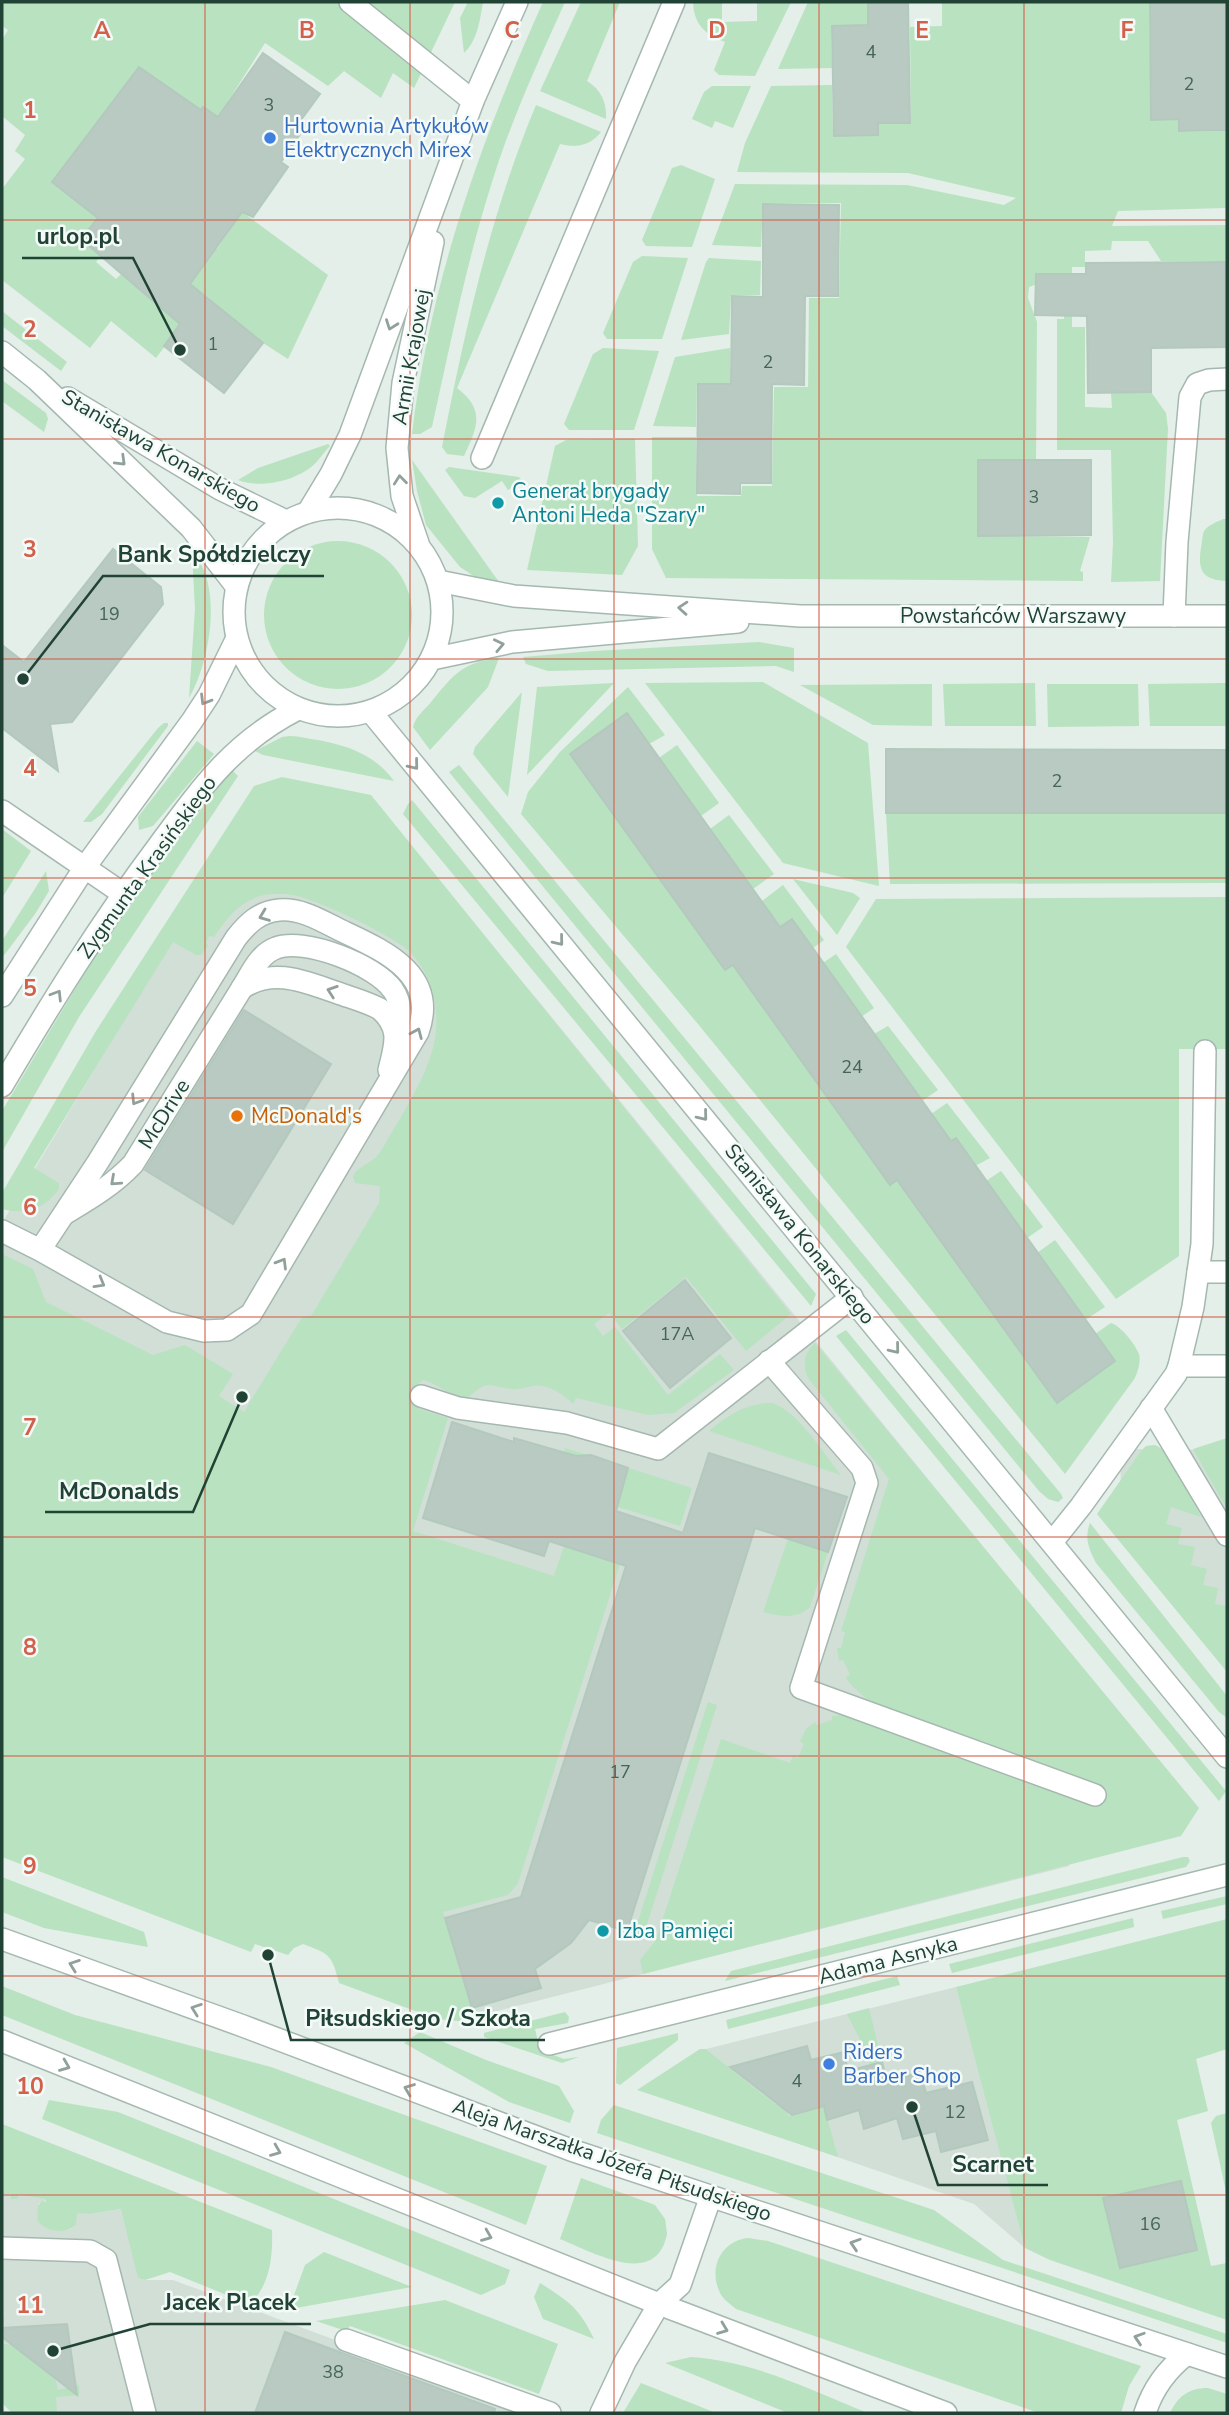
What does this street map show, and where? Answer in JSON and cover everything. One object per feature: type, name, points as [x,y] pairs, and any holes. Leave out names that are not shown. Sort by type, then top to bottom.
[{"type":"street","points":[[350,2],[473,102]]},
{"type":"street","name":"Armii Krajowej","points":[[308,512],[350,435],[473,102],[517,2]]},
{"type":"street","points":[[482,458],[674,2]]},
{"type":"street","name":"Armii Krajowej","points":[[418,545],[402,496],[397,448],[403,383],[448,169]]},
{"type":"street","name":"Stanisława Konarskiego","points":[[2,352],[37,380],[191,528],[236,586]]},
{"type":"street","points":[[1174,616],[1177,542],[1190,397],[1196,384],[1227,379]]},
{"type":"street","name":"Stanisława Konarskiego","points":[[37,380],[220,489],[286,521]]},
{"type":"street","points":[[335,508],[364,511],[394,524],[418,545],[438,581],[443,621],[432,659],[407,692],[371,712],[334,717],[298,709],[262,685],[246,664],[236,640],[232,612],[236,586],[247,560],[264,538],[286,521],[308,512],[335,508]]},
{"type":"street","name":"Powstańców Warszawy","points":[[438,581],[514,596],[800,616],[1227,616]]},
{"type":"street","name":"Powstańców Warszawy","points":[[432,659],[512,642],[800,616]]},
{"type":"street","points":[[2,996],[85,867],[192,721],[209,695],[236,640]]},
{"type":"street","name":"Zygmunta Krasińskiego","points":[[2,1086],[89,942],[122,893],[193,799],[235,751],[271,723],[298,709]]},
{"type":"street","name":"Stanisława Konarskiego","points":[[371,712],[1227,1755]]},
{"type":"street","points":[[2,811],[122,893]]},
{"type":"street","points":[[2,1231],[167,1322],[204,1331],[227,1330],[251,1314],[410,1048],[422,1021],[421,996],[405,968],[391,955],[308,915],[278,911],[260,915],[247,923],[40,1250]]},
{"type":"street","name":"McDrive","points":[[61,1216],[101,1193],[133,1164],[255,966],[274,948],[303,944],[326,950],[369,970],[386,981],[394,991],[401,1012],[383,1092]]},
{"type":"street","points":[[242,988],[254,980],[296,978],[380,1009],[387,1016],[397,1038]]},
{"type":"street","points":[[1053,1541],[1176,1374],[1179,1366],[1193,1307],[1202,1244],[1205,1051]]},
{"type":"street","points":[[1198,1272],[1227,1272]]},
{"type":"street","points":[[421,1396],[458,1408],[567,1423],[658,1448],[852,1297]]},
{"type":"street","points":[[769,1361],[862,1468],[867,1483],[801,1688],[1095,1796]]},
{"type":"street","points":[[1179,1366],[1227,1366]]},
{"type":"street","points":[[1151,1408],[1227,1535]]},
{"type":"street","name":"Adama Asnyka","points":[[549,2044],[1227,1875]]},
{"type":"street","name":"Aleja Marszałka Józefa Piłsudskiego","points":[[2,1939],[256,2031],[540,2139],[1227,2367]]},
{"type":"street","points":[[2,2041],[659,2305],[946,2413]]},
{"type":"street","points":[[601,2413],[625,2362],[659,2305],[680,2285],[711,2196]]},
{"type":"street","points":[[2,2248],[89,2251],[106,2260],[145,2413]]},
{"type":"street","points":[[346,2340],[550,2413]]},
{"type":"street","points":[[1145,2413],[1150,2397],[1167,2369],[1187,2354]]},
{"type":"shaded area","points":[[419,859],[541,1004],[1126,1722],[1069,1866],[458,2021],[2,1335],[2,1223],[217,867]]},
{"type":"shaded area","points":[[1120,1449],[1227,1450],[1227,1663],[1122,1532]]},
{"type":"shaded area","points":[[956,1987],[1025,2248],[974,2204],[785,2139],[764,2095],[706,2049]]},
{"type":"shaded area","points":[[2,2180],[45,2199],[45,2203],[39,2203],[37,2220],[57,2231],[71,2229],[76,2225],[76,2212],[91,2214],[122,2209],[139,2278],[173,2280],[533,2413],[14,2413],[2,2401]]},
{"type":"green space","points":[[2,2],[455,2],[414,88],[393,73],[381,98],[344,71],[328,86],[265,43],[218,117],[203,107],[181,223],[217,249],[242,212],[328,275],[288,359],[263,343],[204,294],[156,358],[111,321],[90,348],[2,280],[2,189],[25,159],[15,151],[25,135],[2,116],[2,40],[8,30],[2,26]],"holes":[[[103,212],[197,289],[121,274],[116,279],[96,262],[101,255]]]},
{"type":"green space","points":[[468,2],[483,2],[475,36],[464,53],[460,18]]},
{"type":"green space","points":[[543,2],[565,2],[500,156],[467,271],[432,427],[420,434],[412,434],[431,322],[461,213],[499,106]]},
{"type":"green space","points":[[581,2],[620,2],[587,81],[602,97],[606,119],[540,91]]},
{"type":"green space","points":[[693,2],[722,2],[722,22],[757,21],[757,2],[791,2],[755,76],[719,75],[714,70],[725,42],[712,36],[698,23]]},
{"type":"green space","points":[[808,2],[867,2],[867,25],[831,26],[832,68],[778,69]]},
{"type":"green space","points":[[942,2],[1149,2],[1151,120],[1178,120],[1178,132],[1226,131],[1227,210],[1118,211],[1112,226],[1227,225],[1227,261],[1161,261],[1148,241],[1112,241],[1111,250],[1085,251],[1085,267],[1072,267],[1072,327],[1085,327],[1085,407],[1112,408],[1111,393],[1151,392],[1166,413],[1168,429],[1160,581],[1111,582],[1111,450],[1057,450],[1057,319],[1064,319],[1064,274],[1029,287],[1028,298],[1037,322],[1036,459],[978,461],[978,536],[1090,537],[1080,571],[1083,572],[1083,581],[666,578],[652,549],[652,437],[696,437],[697,496],[741,496],[742,486],[772,486],[774,387],[808,387],[809,298],[839,298],[841,203],[763,203],[761,247],[712,245],[735,184],[907,185],[1004,205],[1016,198],[908,173],[737,172],[745,143],[771,86],[832,85],[833,136],[878,136],[879,124],[911,124],[910,27],[942,26]]},
{"type":"green space","points":[[712,86],[751,86],[733,128],[715,121],[712,128],[692,119],[704,92]]},
{"type":"green space","points":[[536,105],[601,132],[582,145],[560,144],[457,388],[472,404],[475,412],[472,437],[464,456],[447,454],[442,447],[480,273],[505,188]]},
{"type":"green space","points":[[681,165],[715,179],[692,247],[646,246],[642,240],[672,168]]},
{"type":"green space","points":[[642,256],[688,258],[662,339],[607,339],[603,333],[633,262]]},
{"type":"green space","points":[[709,258],[761,261],[760,295],[731,295],[729,334],[681,340],[706,262]]},
{"type":"green space","points":[[2,311],[67,362],[61,371],[2,326]]},
{"type":"green space","points":[[603,348],[659,351],[634,430],[569,430],[564,424],[593,354]]},
{"type":"green space","points":[[730,348],[730,383],[697,383],[696,427],[653,426],[675,357]]},
{"type":"green space","points":[[2,380],[46,413],[48,419],[44,432],[2,401]]},
{"type":"green space","points":[[635,439],[638,546],[622,575],[527,570],[555,446],[566,440]]},
{"type":"green space","points":[[328,444],[330,446],[314,465],[292,478],[264,484],[238,480],[258,468]]},
{"type":"green space","points":[[412,460],[499,582],[475,577],[460,567],[426,525]]},
{"type":"green space","points":[[449,467],[519,477],[522,481],[508,490],[502,481],[475,498],[464,496],[445,470]]},
{"type":"green space","points":[[1227,519],[1227,581],[1208,576],[1201,569],[1200,563],[1204,531]]},
{"type":"green space","points":[[338,541],[366,547],[390,563],[406,587],[412,615],[406,643],[390,667],[366,683],[338,689],[310,683],[286,667],[270,643],[264,615],[270,587],[286,563],[310,547]]},
{"type":"green space","points":[[192,552],[202,566],[211,603],[208,645],[189,698],[195,609]]},
{"type":"green space","points":[[759,642],[794,648],[794,672],[776,666],[548,671],[526,664],[523,657],[594,651]]},
{"type":"green space","points":[[499,658],[488,687],[430,750],[413,727],[419,716],[460,671],[476,663]]},
{"type":"green space","points":[[763,682],[868,743],[879,886],[783,863],[645,683]]},
{"type":"green space","points":[[614,683],[527,775],[537,687]]},
{"type":"green space","points":[[1035,683],[1036,726],[945,726],[943,684]]},
{"type":"green space","points":[[1227,683],[1227,726],[1150,726],[1148,684]]},
{"type":"green space","points":[[932,684],[932,726],[873,725],[800,685]]},
{"type":"green space","points":[[1047,684],[1138,684],[1139,726],[1048,727]]},
{"type":"green space","points":[[628,687],[665,735],[649,744],[627,713],[570,754],[725,970],[733,965],[890,1185],[897,1180],[1056,1403],[1115,1361],[1095,1334],[1111,1323],[1123,1331],[1137,1350],[1140,1360],[1135,1378],[1065,1474],[698,1024],[521,814],[528,792],[560,752]]},
{"type":"green space","points":[[522,692],[508,797],[473,754],[475,747]]},
{"type":"green space","points":[[168,723],[168,726],[102,814],[91,822],[83,822],[158,728]]},
{"type":"green space","points":[[282,737],[329,742],[351,749],[370,758],[394,781],[263,755],[255,751]]},
{"type":"green space","points":[[197,741],[214,754],[153,826],[139,830],[138,817]]},
{"type":"green space","points":[[677,745],[719,803],[701,816],[659,758]]},
{"type":"green space","points":[[459,765],[1063,1498],[1058,1502],[1048,1499],[1039,1491],[449,772]]},
{"type":"green space","points":[[232,770],[238,776],[79,1017],[2,1152],[2,1111],[99,949],[139,889]]},
{"type":"green space","points":[[282,777],[371,795],[791,1314],[746,1351],[686,1277],[622,1329],[609,1313],[594,1324],[603,1336],[615,1327],[668,1395],[720,1354],[734,1370],[674,1413],[648,1415],[576,1398],[573,1404],[544,1386],[514,1389],[487,1385],[466,1399],[423,1380],[415,1387],[419,1409],[448,1418],[413,1531],[554,1576],[564,1546],[620,1564],[518,1883],[508,1895],[443,1912],[463,1982],[477,2016],[458,2021],[437,2019],[339,1983],[332,1961],[319,1950],[303,1944],[288,1955],[255,1944],[251,1952],[2,1857],[2,1254],[33,1269],[46,1302],[153,1355],[185,1345],[233,1374],[219,1396],[244,1412],[302,1317],[311,1316],[379,1203],[380,1186],[355,1183],[353,1176],[382,1150],[420,1082],[434,1045],[437,1021],[432,990],[424,970],[403,946],[374,929],[308,899],[269,894],[252,899],[228,918],[214,937],[209,936],[206,942],[208,946],[201,955],[196,955],[173,942],[34,1168],[59,1183],[59,1189],[34,1209],[2,1209],[2,1193],[96,1031],[254,786]]},
{"type":"green space","points":[[412,800],[816,1294],[811,1306],[403,814]]},
{"type":"green space","points":[[886,813],[1227,813],[1227,883],[890,884]]},
{"type":"green space","points":[[729,815],[774,874],[753,889],[710,829]]},
{"type":"green space","points":[[2,829],[31,851],[2,898]]},
{"type":"green space","points":[[46,871],[49,891],[2,958],[2,941]]},
{"type":"green space","points":[[793,879],[853,893],[860,898],[837,935]]},
{"type":"green space","points":[[783,885],[824,940],[813,948],[792,919],[781,927],[762,901]]},
{"type":"green space","points":[[1227,897],[1227,1049],[1179,1049],[1179,1256],[1116,1299],[846,947],[876,899]]},
{"type":"green space","points":[[836,954],[874,1008],[861,1017],[823,963]]},
{"type":"green space","points":[[888,1026],[938,1090],[922,1101],[874,1034]]},
{"type":"green space","points":[[947,1103],[990,1158],[975,1166],[951,1141],[931,1114]]},
{"type":"green space","points":[[1001,1171],[1043,1227],[1027,1238],[986,1181]]},
{"type":"green space","points":[[1055,1240],[1105,1307],[1085,1320],[1037,1253]]},
{"type":"green space","points":[[846,1330],[1226,1791],[1219,1801],[836,1336]]},
{"type":"green space","points":[[815,1343],[1199,1808],[1181,1836],[643,1974],[640,1960],[656,1940],[721,1739],[790,1763],[793,1756],[798,1758],[804,1744],[800,1741],[806,1729],[815,1722],[817,1725],[832,1720],[832,1716],[841,1715],[1091,1806],[1100,1784],[870,1702],[846,1678],[850,1674],[843,1660],[839,1661],[837,1648],[841,1648],[845,1632],[841,1631],[889,1479],[808,1378],[805,1359]]},
{"type":"green space","points":[[772,1403],[800,1423],[841,1475],[709,1431],[746,1407]]},
{"type":"green space","points":[[1227,1438],[1227,1509],[1193,1449]]},
{"type":"green space","points":[[1155,1445],[1162,1449],[1175,1466],[1201,1517],[1171,1507],[1166,1524],[1182,1528],[1178,1544],[1195,1547],[1191,1565],[1207,1569],[1203,1585],[1218,1588],[1215,1604],[1227,1606],[1227,1672],[1097,1514],[1141,1451],[1146,1446]]},
{"type":"green space","points":[[565,1448],[692,1488],[680,1526],[570,1492],[554,1482]]},
{"type":"green space","points":[[1090,1523],[1227,1696],[1227,1718],[1219,1712],[1096,1563],[1088,1544]]},
{"type":"green space","points":[[788,1539],[828,1552],[810,1607],[799,1614],[782,1616],[763,1612]]},
{"type":"green space","points":[[708,1702],[717,1705],[647,1924],[639,1938],[632,1940]]},
{"type":"green space","points":[[1188,1857],[1190,1861],[1186,1867],[725,1981],[731,1971]]},
{"type":"green space","points":[[2,1877],[144,1932],[148,1947],[44,1928],[2,1912]]},
{"type":"green space","points":[[1227,1896],[1227,1904],[1163,1919],[1161,1911]]},
{"type":"green space","points":[[1133,1918],[1134,1927],[952,1973],[949,1964]]},
{"type":"green space","points":[[1227,1919],[1227,2049],[1196,2059],[1208,2111],[1177,2120],[1211,2266],[1227,2263],[1227,2320],[1050,2260],[1025,2248],[956,1987]]},
{"type":"green space","points":[[897,1976],[900,1985],[728,2029],[726,2020]]},
{"type":"green space","points":[[2,1986],[75,2015],[271,2067],[547,2166],[526,2225],[2,2015]]},
{"type":"green space","points":[[869,2008],[882,2062],[870,2065],[847,2014]]},
{"type":"green space","points":[[565,2012],[569,2017],[568,2023],[535,2029],[540,2050],[564,2059],[579,2057],[562,2063],[484,2037],[484,2033]]},
{"type":"green space","points":[[420,2032],[486,2060],[559,2086],[574,2111],[570,2123],[509,2102],[404,2043]]},
{"type":"green space","points":[[678,2033],[678,2040],[620,2085],[616,2083],[617,2048]]},
{"type":"green space","points":[[700,2049],[706,2049],[775,2104],[784,2102],[788,2116],[824,2107],[838,2157],[637,2090]]},
{"type":"green space","points":[[49,2100],[118,2112],[510,2270],[505,2284],[481,2295],[42,2119]]},
{"type":"green space","points":[[614,2105],[934,2210],[1003,2260],[1227,2334],[1227,2343],[597,2133],[601,2120]]},
{"type":"green space","points":[[1227,2113],[1227,2196],[1211,2123],[1216,2116]]},
{"type":"green space","points":[[2,2124],[272,2230],[271,2260],[262,2289],[249,2304],[170,2272],[145,2280],[138,2278],[121,2209],[91,2214],[77,2213],[76,2225],[66,2230],[55,2231],[45,2227],[37,2220],[38,2206],[42,2201],[46,2202],[45,2199],[18,2194],[18,2199],[11,2199],[11,2194],[2,2194]]},
{"type":"green space","points":[[581,2178],[655,2205],[665,2219],[667,2234],[661,2251],[650,2260],[621,2262],[560,2239]]},
{"type":"green space","points":[[748,2238],[768,2241],[1141,2366],[1129,2386],[1121,2413],[1039,2413],[736,2309],[720,2293],[716,2265],[724,2250],[731,2244]]},
{"type":"green space","points":[[324,2252],[412,2287],[296,2308],[290,2306],[305,2265]]},
{"type":"green space","points":[[540,2283],[572,2306],[594,2339],[543,2319],[534,2297]]},
{"type":"green space","points":[[445,2300],[558,2344],[539,2394],[350,2326],[346,2331],[316,2321]]},
{"type":"green space","points":[[2,2317],[3,2344],[32,2346],[33,2328],[41,2325],[40,2342],[31,2359],[44,2369],[52,2358],[71,2354],[72,2359],[52,2364],[58,2390],[79,2385],[79,2395],[56,2397],[57,2413],[12,2413],[2,2403]]},
{"type":"green space","points":[[691,2357],[760,2370],[868,2413],[788,2413],[665,2363]]},
{"type":"green space","points":[[641,2383],[716,2413],[623,2413]]},
{"type":"green space","points":[[1208,2388],[1227,2394],[1227,2413],[1170,2413],[1185,2394]]},
{"type":"building","points":[[868,2],[908,2],[910,123],[878,123],[878,135],[834,136],[832,26],[868,25]]},
{"type":"building","points":[[1150,2],[1226,2],[1227,130],[1179,131],[1179,119],[1151,120]]},
{"type":"building","points":[[263,53],[320,94],[301,120],[307,124],[281,162],[288,167],[253,217],[242,212],[190,284],[263,343],[224,393],[164,346],[180,324],[81,239],[98,218],[52,182],[139,67],[201,110],[203,107],[218,117]]},
{"type":"building","points":[[763,204],[839,205],[838,296],[805,296],[804,385],[772,384],[771,483],[740,483],[740,494],[697,493],[698,384],[731,384],[732,296],[763,297]]},
{"type":"building","points":[[1227,262],[1227,347],[1151,348],[1151,392],[1088,393],[1087,316],[1035,315],[1036,274],[1086,274],[1086,263]]},
{"type":"building","points":[[978,460],[1091,460],[1091,535],[978,536]]},
{"type":"building","points":[[113,549],[161,587],[163,604],[72,722],[50,724],[58,771],[2,728],[2,645],[24,662]]},
{"type":"building","points":[[627,713],[780,927],[792,919],[951,1141],[956,1138],[1115,1361],[1057,1403],[897,1180],[890,1185],[733,965],[725,970],[570,754]]},
{"type":"building","points":[[886,749],[1227,750],[1227,813],[886,813]]},
{"type":"building","name":"McDonald's","points":[[244,1010],[331,1064],[233,1224],[145,1170]]},
{"type":"building","points":[[685,1280],[731,1338],[670,1388],[623,1331]]},
{"type":"building","points":[[452,1422],[514,1442],[514,1438],[576,1456],[591,1455],[628,1468],[616,1511],[683,1533],[709,1453],[847,1497],[828,1552],[755,1528],[627,1931],[589,1920],[571,1943],[535,1969],[541,1988],[472,2008],[445,1918],[521,1897],[626,1566],[549,1541],[544,1556],[423,1518]]},
{"type":"building","points":[[807,2046],[811,2060],[844,2052],[848,2071],[882,2062],[887,2082],[920,2072],[926,2093],[972,2082],[988,2140],[941,2152],[936,2131],[903,2139],[897,2118],[864,2129],[859,2110],[827,2120],[824,2106],[792,2115],[730,2067]]},
{"type":"building","points":[[1181,2181],[1197,2250],[1120,2268],[1103,2198]]},
{"type":"building","points":[[67,2324],[77,2395],[2,2337],[2,2328]]},
{"type":"building","points":[[285,2332],[495,2409],[494,2413],[255,2413]]},
{"type":"place","name":"Hurtownia Artykułów Elektrycznych Mirex","points":[[270,138]]},
{"type":"place","name":"urlop.pl","points":[[180,350]]},
{"type":"place","name":"Generał brygady Antoni Heda \"Szary\"","points":[[498,503]]},
{"type":"place","name":"Bank Spółdzielczy","points":[[23,679]]},
{"type":"place","name":"McDonald's","points":[[237,1116]]},
{"type":"place","name":"McDonalds","points":[[242,1397]]},
{"type":"place","name":"Izba Pamięci","points":[[603,1931]]},
{"type":"place","name":"Piłsudskiego / Szkoła","points":[[268,1955]]},
{"type":"place","name":"Riders Barber Shop","points":[[829,2064]]},
{"type":"place","name":"Scarnet","points":[[912,2107]]},
{"type":"place","name":"Jacek Placek","points":[[53,2351]]}]
